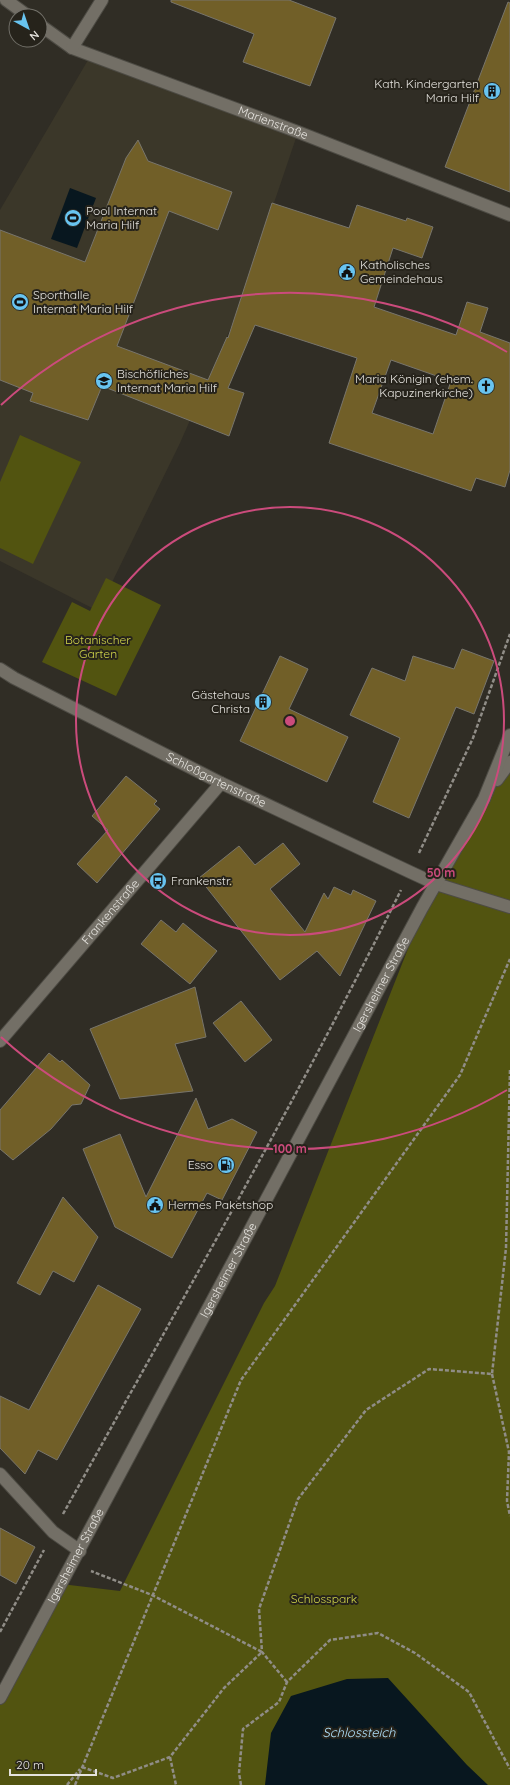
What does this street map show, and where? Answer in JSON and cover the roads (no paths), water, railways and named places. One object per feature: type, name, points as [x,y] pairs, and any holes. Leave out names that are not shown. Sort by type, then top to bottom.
[{"type":"street","points":[[6,0],[17,8]]},
{"type":"street","points":[[72,48],[102,0]]},
{"type":"street","name":"Marienstraße","points":[[48,31],[72,48],[298,132],[510,215]]},
{"type":"street","name":"Schloßgartenstraße","points":[[0,669],[14,678],[221,783],[410,872],[436,884],[510,907]]},
{"type":"street","name":"Igersheimer Straße","points":[[0,1698],[436,884],[484,800],[510,735]]},
{"type":"street","points":[[484,800],[510,762]]},
{"type":"street","name":"Frankenstraße","points":[[0,1041],[221,783]]},
{"type":"street","points":[[0,1474],[54,1532],[80,1551]]},
{"type":"water","name":"Pool Internat Maria Hilf","points":[[70,188],[96,198],[77,248],[51,239]]},
{"type":"water","name":"Schlossteich","points":[[388,1678],[467,1765],[488,1785],[265,1785],[271,1733],[291,1696],[347,1679]]},
{"type":"place","name":"Kath. Kindergarten Maria Hilf","points":[[492,91]]},
{"type":"place","name":"Pool Internat Maria Hilf","points":[[73,218]]},
{"type":"place","name":"Katholisches Gemeindehaus","points":[[347,272]]},
{"type":"place","name":"Sporthalle Internat Maria Hilf","points":[[20,302]]},
{"type":"place","name":"Bischöfliches Internat Maria Hilf","points":[[104,381]]},
{"type":"place","name":"Maria Königin (ehem. Kapuzinerkirche)","points":[[486,386]]},
{"type":"place","name":"Gästehaus Christa","points":[[263,702]]},
{"type":"place","name":"Frankenstr.","points":[[158,881]]},
{"type":"place","name":"Esso","points":[[226,1165]]},
{"type":"place","name":"Hermes Paketshop","points":[[155,1205]]},
{"type":"park label","name":"Botanischer Garten","points":[[98,647]]},
{"type":"park label","name":"Schlosspark","points":[[324,1599]]}]
